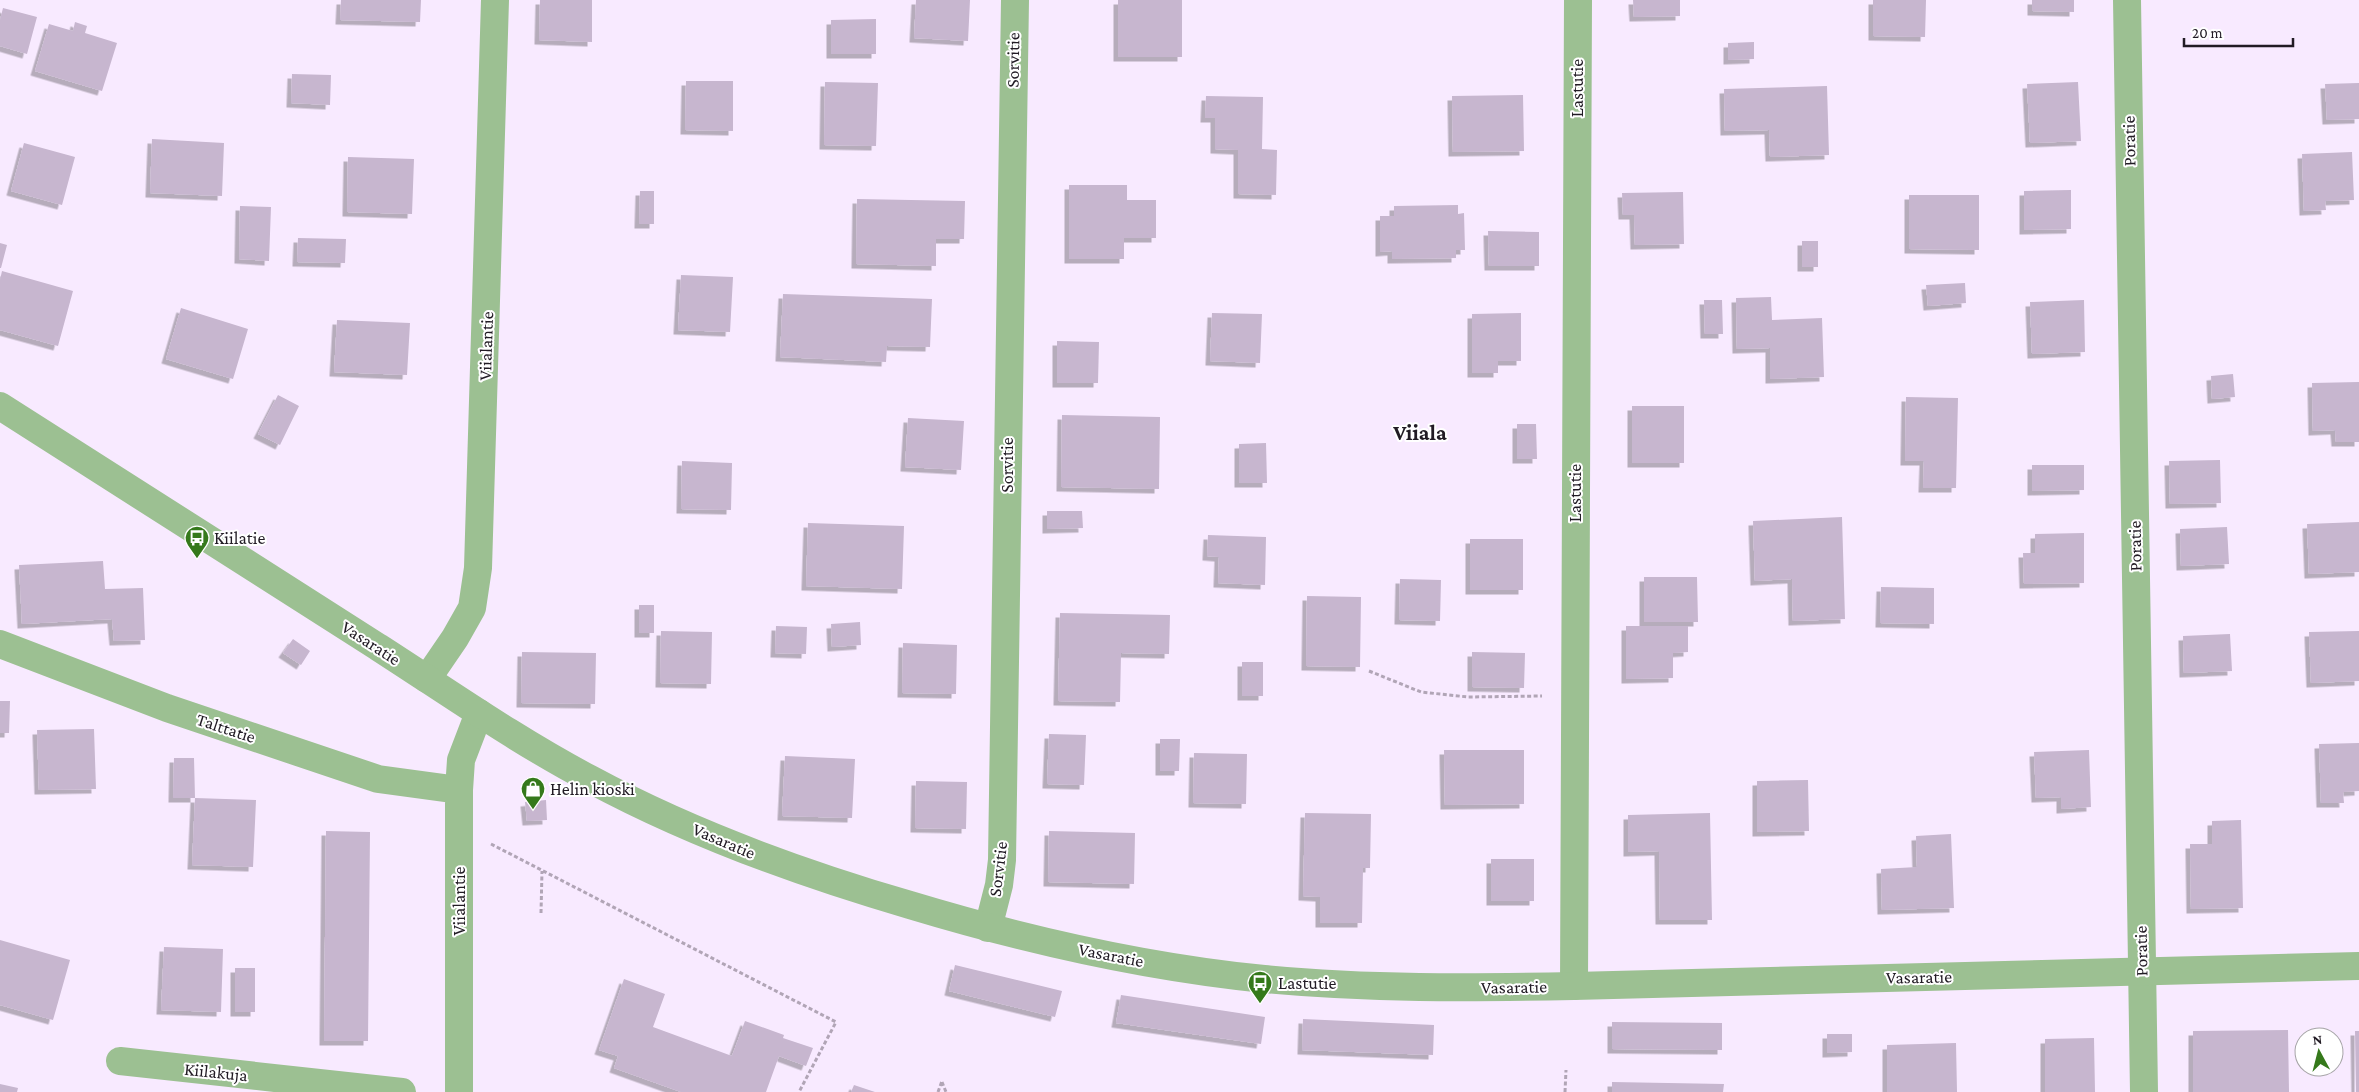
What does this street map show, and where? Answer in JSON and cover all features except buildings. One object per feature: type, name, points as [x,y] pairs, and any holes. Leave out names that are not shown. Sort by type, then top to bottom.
[{"type":"street","name":"Viialantie","points":[[427,679],[455,638],[472,608],[478,568],[495,0]]},
{"type":"street","name":"Sorvitie","points":[[988,928],[999,885],[1002,860],[1015,0]]},
{"type":"street","name":"Lastutie","points":[[1574,986],[1578,0]]},
{"type":"street","name":"Poratie","points":[[2127,0],[2144,1092]]},
{"type":"street","name":"Vasaratie","points":[[0,406],[479,713],[590,780],[724,842],[851,888],[988,928],[1102,954],[1262,978],[1327,984],[1424,988],[1574,986],[2359,966]]},
{"type":"street","name":"Talttatie","points":[[0,644],[167,708],[378,780],[459,790]]},
{"type":"street","name":"Viialantie","points":[[459,1092],[459,790],[461,760],[479,713]]},
{"type":"street","name":"Kiilakuja","points":[[120,1061],[402,1092]]},
{"type":"path","points":[[1369,671],[1421,692],[1468,697],[1576,695]]},
{"type":"path","points":[[459,828],[836,1022],[799,1092]]},
{"type":"path","points":[[541,913],[542,871]]},
{"type":"path","points":[[1565,1092],[1566,1070]]},
{"type":"path","points":[[938,1092],[942,1081],[946,1092]]},
{"type":"place","name":"Kiilatie","points":[[197,559]]},
{"type":"place","name":"Helin kioski","points":[[533,810]]},
{"type":"place","name":"Lastutie","points":[[1260,1004]]},
{"type":"district","name":"Viiala","points":[[1420,432]]}]
